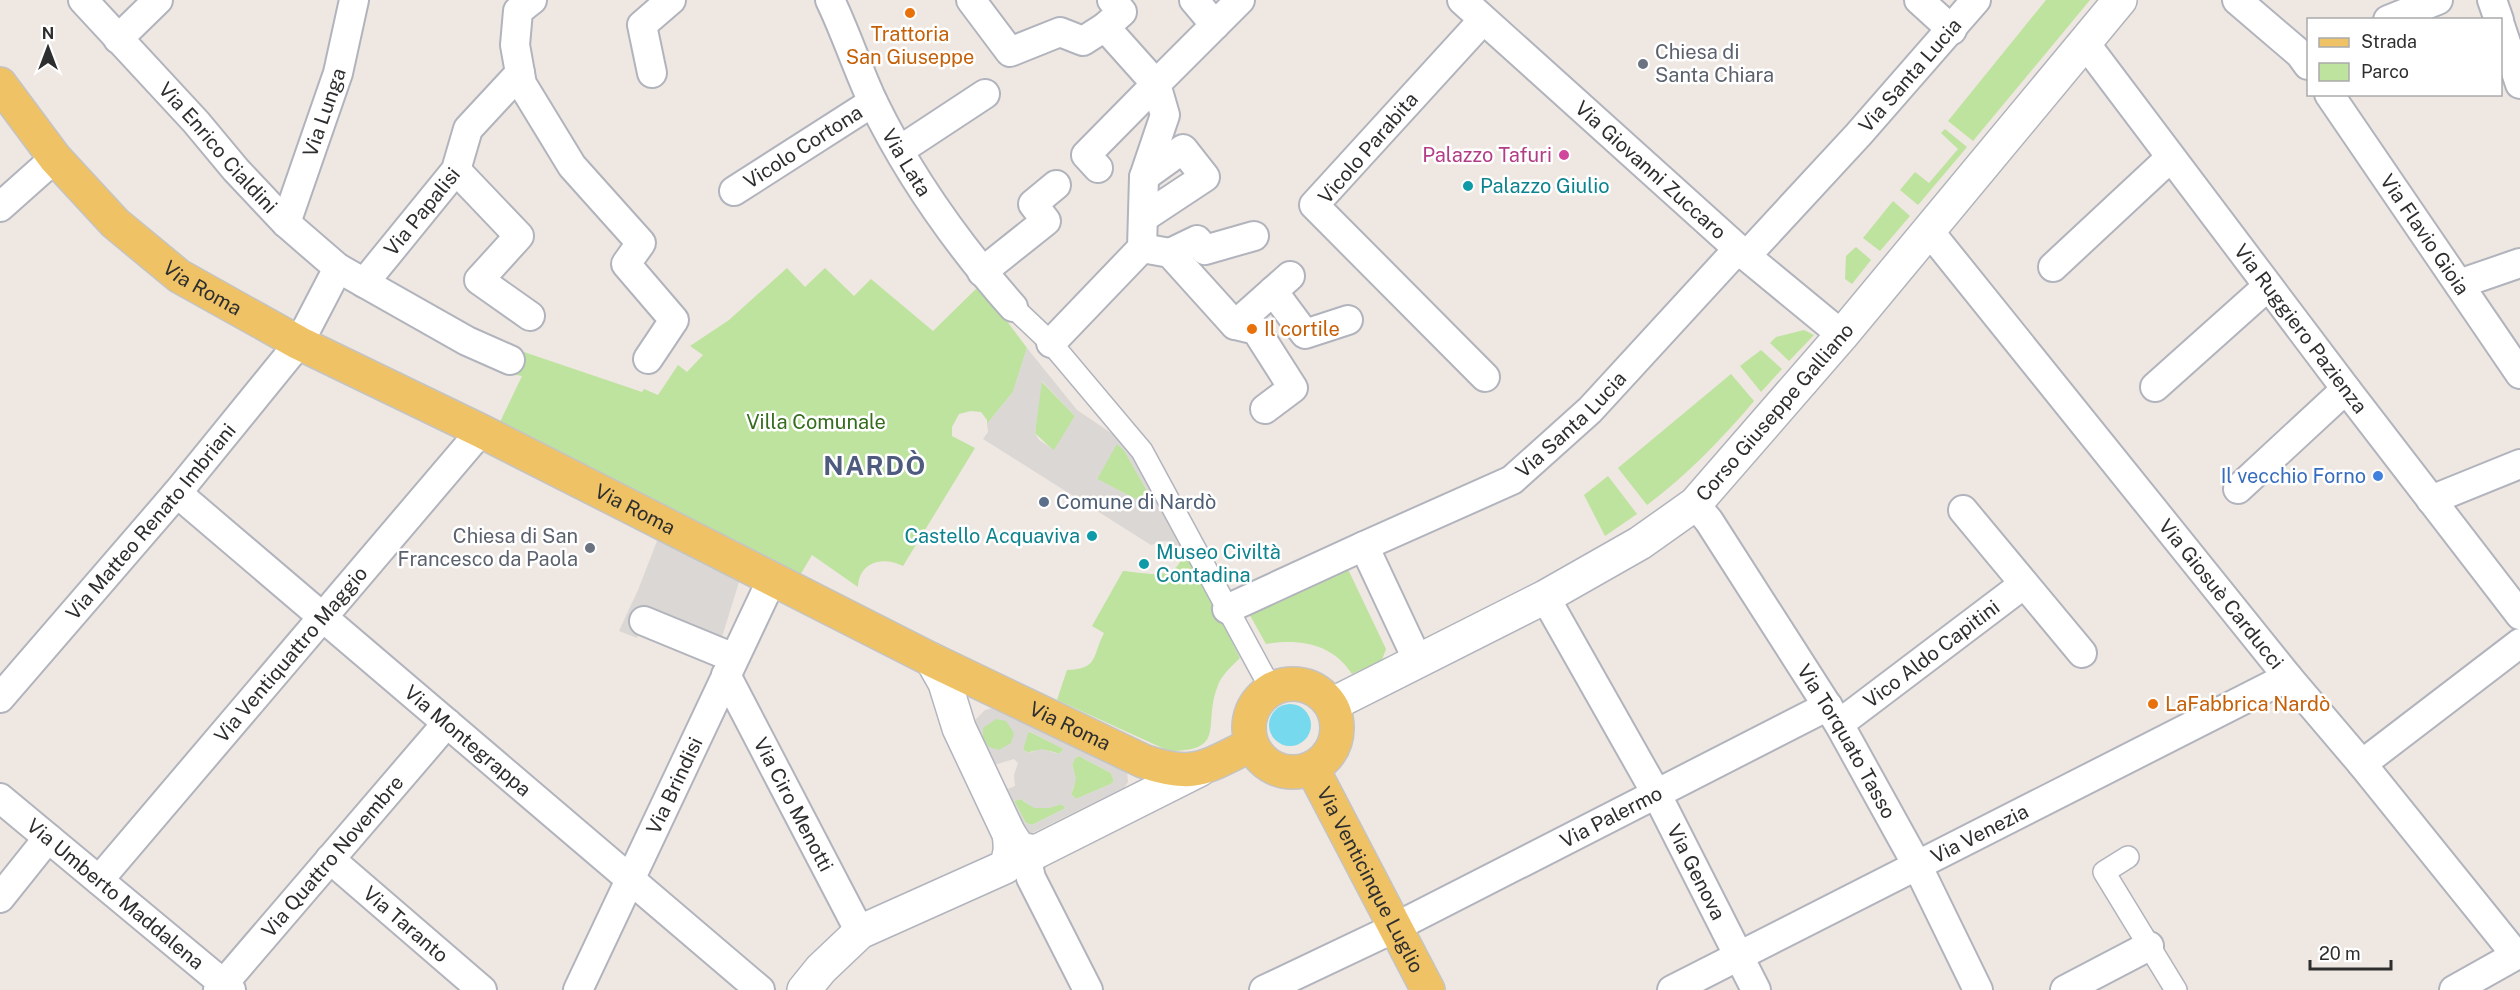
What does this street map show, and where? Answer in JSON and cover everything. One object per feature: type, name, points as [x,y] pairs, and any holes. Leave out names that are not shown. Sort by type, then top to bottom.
[{"type":"main road","name":"Via Roma","points":[[0,84],[55,158],[115,223],[179,276],[298,343],[482,431],[932,660],[1122,752],[1164,768],[1179,771],[1199,770],[1251,745]]},
{"type":"main road","points":[[1284,684],[1311,687],[1322,694],[1331,705],[1336,718],[1337,733],[1333,747],[1325,760],[1312,768],[1298,773],[1284,772],[1270,767],[1251,745],[1248,732],[1253,707],[1271,689],[1284,684]]},
{"type":"main road","name":"Via Venticinque Luglio","points":[[1312,768],[1428,990]]},
{"type":"street","name":"Via Enrico Cialdini","points":[[83,0],[286,223],[338,268],[466,340],[510,360]]},
{"type":"street","points":[[118,39],[158,0]]},
{"type":"street","name":"Via Lunga","points":[[286,223],[338,73],[354,0]]},
{"type":"street","points":[[652,73],[642,25],[672,0]]},
{"type":"street","name":"Via Lata","points":[[830,0],[873,102],[900,150],[937,210],[982,272],[1013,307]]},
{"type":"street","points":[[971,0],[1010,52],[1060,32],[1083,40],[1105,27],[1122,12],[1112,0]]},
{"type":"street","points":[[1194,0],[1215,25]]},
{"type":"street","points":[[1098,168],[1086,155],[1240,0]]},
{"type":"street","name":"Via Giovanni Zuccaro","points":[[1462,0],[1742,252],[1842,335]]},
{"type":"street","points":[[1919,0],[1952,30]]},
{"type":"street","name":"Via Santa Lucia","points":[[1227,609],[1512,480],[1590,410],[1952,30],[1976,0]]},
{"type":"street","name":"Corso Giuseppe Galliano","points":[[1331,705],[1545,597],[1640,543],[1695,504],[1842,335],[2120,0]]},
{"type":"street","points":[[2237,0],[2306,56]]},
{"type":"street","points":[[2393,18],[2438,0]]},
{"type":"street","points":[[2492,0],[2498,18]]},
{"type":"street","points":[[520,4],[515,45],[522,84],[572,166],[641,243],[626,264],[674,320],[648,359]]},
{"type":"street","name":"Vicolo Parabita","points":[[1483,20],[1314,205],[1485,377]]},
{"type":"street","points":[[1051,343],[1142,248],[1144,177],[1165,115],[1156,84],[1105,27]]},
{"type":"street","points":[[2502,31],[2520,84]]},
{"type":"street","name":"Via Ruggiero Pazienza","points":[[2085,43],[2170,158],[2520,615]]},
{"type":"street","name":"Via Papalisi","points":[[364,283],[456,170],[468,129],[520,73]]},
{"type":"street","points":[[900,150],[985,94]]},
{"type":"street","name":"Via Flavio Gioia","points":[[2330,96],[2520,374]]},
{"type":"street","name":"Vicolo Cortona","points":[[734,191],[873,102]]},
{"type":"street","points":[[1143,218],[1204,177],[1183,149],[1144,177]]},
{"type":"street","points":[[0,207],[55,158]]},
{"type":"street","points":[[2053,267],[2170,158]]},
{"type":"street","points":[[456,170],[519,236],[479,280],[530,316]]},
{"type":"street","points":[[982,272],[1046,221],[1033,204],[1056,185]]},
{"type":"street","name":"Via Giosuè Carducci","points":[[1929,231],[2288,677],[2518,954]]},
{"type":"street","points":[[1142,248],[1170,253],[1197,240],[1205,250],[1254,236]]},
{"type":"street","points":[[1170,253],[1235,325],[1256,330],[1293,388],[1265,409]]},
{"type":"street","points":[[2459,284],[2520,263]]},
{"type":"street","name":"Via Matteo Renato Imbriani","points":[[0,698],[177,493],[298,343],[338,268]]},
{"type":"street","points":[[1235,325],[1281,284],[1305,334],[1348,320]]},
{"type":"street","points":[[2155,387],[2268,286]]},
{"type":"street","points":[[1013,307],[1051,343],[1142,451],[1271,689]]},
{"type":"street","points":[[2238,489],[2346,389]]},
{"type":"street","name":"Via Ventiquattro Maggio","points":[[99,880],[482,431]]},
{"type":"street","points":[[2431,500],[2520,464]]},
{"type":"street","name":"Via Montegrappa","points":[[177,493],[760,990]]},
{"type":"street","name":"Via Torquato Tasso","points":[[1695,504],[1709,521],[1833,715],[1917,865],[1978,990]]},
{"type":"street","points":[[1963,510],[2082,653]]},
{"type":"street","points":[[1364,546],[1418,661]]},
{"type":"street","name":"Via Brindisi","points":[[578,990],[772,579]]},
{"type":"street","name":"Vico Aldo Capitini","points":[[1833,715],[2024,584]]},
{"type":"street","name":"Via Genova","points":[[1545,597],[1656,793],[1756,990]]},
{"type":"street","points":[[644,621],[730,667]]},
{"type":"street","points":[[2362,764],[2520,643]]},
{"type":"street","points":[[932,660],[945,683],[959,728],[1009,834],[1011,852],[1024,866],[1088,990]]},
{"type":"street","name":"Via Ciro Menotti","points":[[730,667],[860,932]]},
{"type":"street","name":"Via Venezia","points":[[1672,990],[2288,677]]},
{"type":"street","points":[[959,728],[963,714],[972,702],[986,695],[1005,695]]},
{"type":"street","name":"Via Palermo","points":[[1264,990],[1396,927],[1656,793],[1833,715]]},
{"type":"street","name":"Via Quattro Novembre","points":[[224,988],[330,859],[447,723]]},
{"type":"street","points":[[1122,752],[1133,761],[1140,776],[1139,790],[1128,807]]},
{"type":"street","points":[[804,990],[821,969],[860,932],[1024,866],[1199,770]]},
{"type":"street","name":"Via Umberto Maddalena","points":[[0,798],[224,988]]},
{"type":"street","points":[[0,898],[48,838]]},
{"type":"street","points":[[2128,857],[2104,872],[2176,990]]},
{"type":"street","name":"Via Taranto","points":[[330,859],[482,990]]},
{"type":"street","points":[[2066,990],[2149,946]]},
{"type":"street","points":[[2454,990],[2518,954]]},
{"type":"green space","points":[[2046,0],[2090,0],[1973,141],[1948,121]]},
{"type":"green space","points":[[1945,129],[1967,147],[1918,205],[1900,190],[1915,172],[1929,183],[1958,149],[1941,133]]},
{"type":"green space","points":[[1893,201],[1910,216],[1880,251],[1863,238]]},
{"type":"green space","points":[[1856,247],[1871,260],[1852,284],[1845,279],[1846,256]]},
{"type":"green space","name":"Villa Comunale","points":[[787,268],[805,287],[825,268],[854,296],[871,279],[933,331],[980,285],[1027,348],[1013,392],[987,424],[981,412],[971,411],[959,414],[952,427],[952,436],[975,448],[903,566],[888,561],[874,563],[863,571],[858,587],[812,555],[799,577],[500,422],[522,376],[506,373],[518,350],[642,392],[644,389],[658,395],[678,365],[687,372],[703,355],[690,346],[729,320]]},
{"type":"green space","points":[[1804,330],[1814,335],[1789,361],[1770,343],[1776,337]]},
{"type":"green space","points":[[1761,350],[1782,369],[1761,392],[1740,366]]},
{"type":"green space","points":[[1731,374],[1754,401],[1703,456],[1647,505],[1618,468]]},
{"type":"green space","points":[[1041,381],[1075,416],[1054,451],[1035,433]]},
{"type":"green space","points":[[1116,443],[1124,450],[1155,505],[1152,508],[1097,479]]},
{"type":"green space","points":[[1608,476],[1637,514],[1605,536],[1584,495]]},
{"type":"green space","points":[[1184,546],[1240,658],[1219,683],[1213,702],[1210,734],[1206,741],[1187,750],[1169,751],[1057,700],[1067,670],[1085,667],[1093,660],[1104,633],[1092,626],[1123,571],[1155,574],[1170,572],[1180,562],[1178,550]]},
{"type":"green space","points":[[1345,563],[1386,649],[1382,660],[1352,674],[1335,656],[1315,646],[1291,642],[1266,644],[1247,610]]},
{"type":"green space","points":[[998,718],[1009,723],[1014,734],[1009,745],[998,750],[987,745],[982,734],[987,723]]},
{"type":"green space","points":[[1028,731],[1064,749],[1059,754],[1044,750],[1028,753],[1023,749]]},
{"type":"green space","points":[[1079,756],[1111,773],[1114,781],[1076,799],[1071,794],[1075,780],[1072,765],[1075,758]]},
{"type":"green space","points":[[1021,799],[1035,807],[1045,808],[1061,804],[1066,808],[1032,825],[1026,823],[1014,801]]},
{"type":"shaded area","points":[[1027,348],[1077,410],[1123,441],[1184,546],[1178,550],[1170,542],[1164,541],[1151,545],[983,439],[988,432],[987,424],[1013,392]],"holes":[[[1042,381],[1075,416],[1054,450],[1039,440],[1035,433]],[[1117,444],[1124,450],[1155,505],[1152,507],[1097,479]]]},
{"type":"shaded area","points":[[659,536],[736,575],[739,582],[722,637],[715,639],[644,621],[637,638],[619,631]]},
{"type":"shaded area","points":[[1001,706],[1127,770],[1128,782],[1124,788],[1026,836],[973,722],[985,710]],"holes":[[[996,719],[1006,721],[1014,733],[1011,743],[999,750],[989,747],[983,738],[983,728]],[[1029,731],[1064,749],[1059,754],[1042,749],[1028,753],[1023,749]],[[1079,756],[1111,773],[1114,781],[1076,799],[1071,794],[1076,779],[1072,765],[1075,758]],[[1014,759],[1018,763],[1014,775],[1015,786],[1008,789],[994,765]],[[1021,799],[1034,808],[1049,808],[1061,804],[1066,808],[1032,825],[1026,823],[1014,801]]]},
{"type":"water","points":[[1290,704],[1305,710],[1311,725],[1305,740],[1290,746],[1275,740],[1269,725],[1275,710]]},
{"type":"place","name":"Trattoria San Giuseppe","points":[[910,13]]},
{"type":"place","name":"Chiesa di Santa Chiara","points":[[1643,64]]},
{"type":"place","name":"Palazzo Tafuri","points":[[1564,155]]},
{"type":"place","name":"Palazzo Giulio","points":[[1468,186]]},
{"type":"place","name":"Il cortile","points":[[1252,329]]},
{"type":"place","name":"Il vecchio Forno","points":[[2378,476]]},
{"type":"place","name":"Comune di Nardò","points":[[1044,502]]},
{"type":"place","name":"Castello Acquaviva","points":[[1092,536]]},
{"type":"place","name":"Chiesa di San Francesco da Paola","points":[[590,548]]},
{"type":"place","name":"Museo Civiltà Contadina","points":[[1144,564]]},
{"type":"place","name":"LaFabbrica Nardò","points":[[2153,704]]},
{"type":"district","name":"NARDÒ","points":[[875,466]]}]
